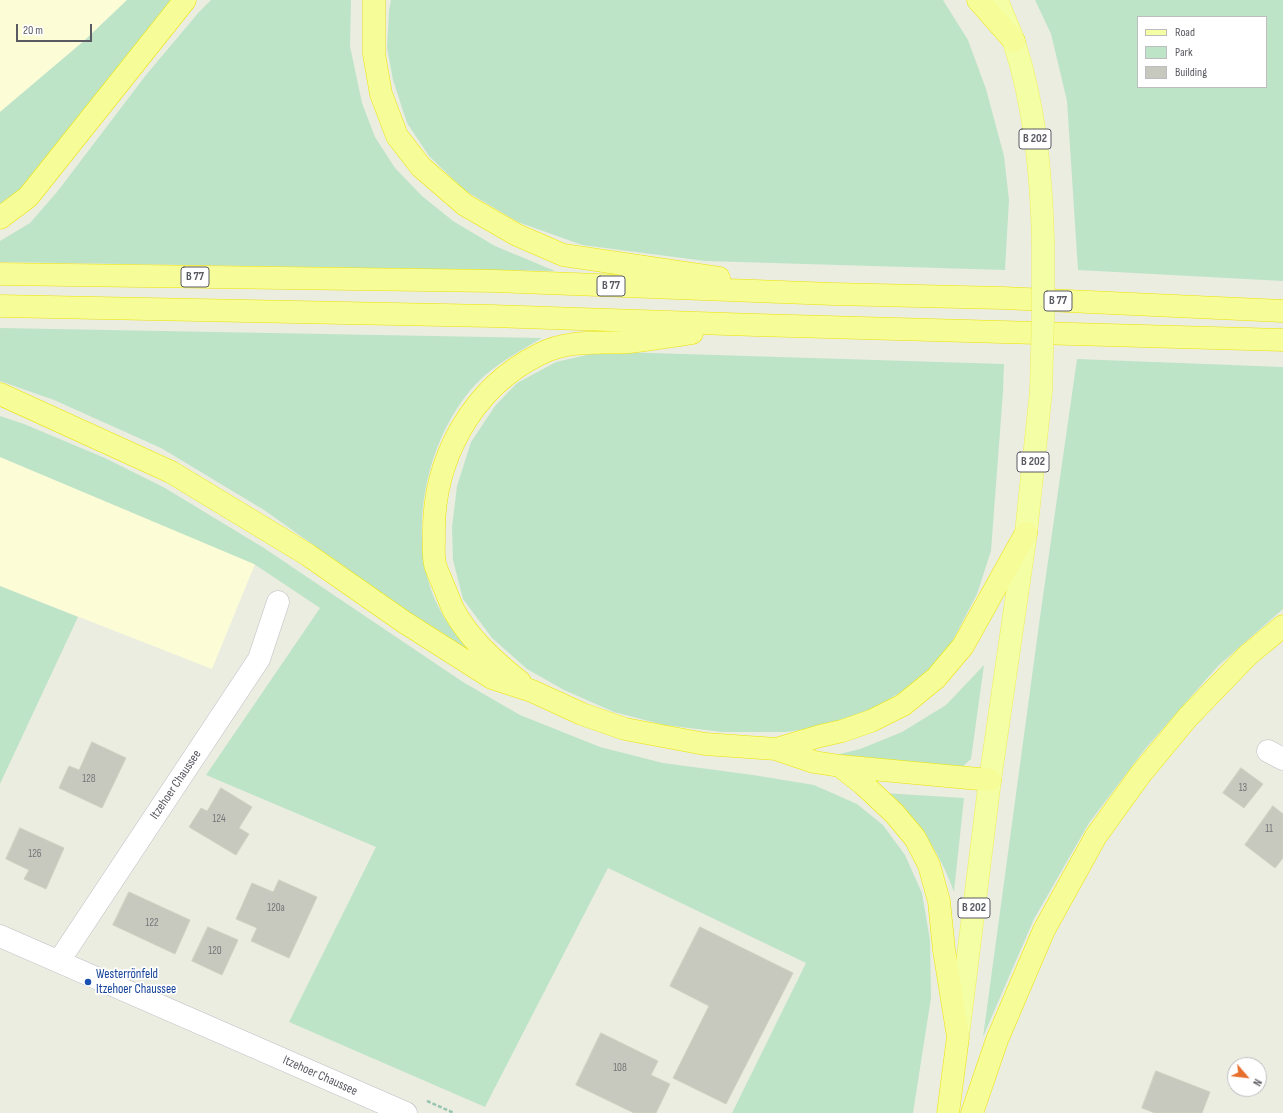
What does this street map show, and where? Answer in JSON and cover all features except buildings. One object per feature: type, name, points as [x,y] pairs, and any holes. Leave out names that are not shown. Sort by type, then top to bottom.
[{"type":"highway","points":[[0,218],[28,197],[185,0]]},
{"type":"highway","points":[[374,0],[374,54],[382,94],[397,136],[421,167],[465,205],[517,235],[563,255],[833,294]]},
{"type":"highway","points":[[978,0],[1014,41]]},
{"type":"highway","name":"B 77","points":[[0,274],[494,281],[833,294],[1003,298],[1283,311]]},
{"type":"highway","points":[[0,306],[492,316],[1283,340]]},
{"type":"highway","points":[[532,691],[499,666],[478,644],[453,609],[435,564],[434,525],[437,489],[450,450],[468,416],[497,382],[518,366],[541,353],[560,346],[584,342],[629,342],[756,325]]},
{"type":"highway","points":[[0,394],[171,472],[308,555],[404,622],[492,678],[532,691],[582,714],[625,729],[705,744],[776,749],[814,762],[840,766],[990,780]]},
{"type":"highway","points":[[776,749],[842,731],[871,721],[903,705],[936,678],[963,646],[1026,533]]},
{"type":"highway","points":[[972,1113],[997,1040],[1044,930],[1096,836],[1140,775],[1188,717],[1248,655],[1283,626]]},
{"type":"highway","points":[[840,766],[863,784],[894,813],[915,838],[928,865],[939,901],[944,950],[958,1037]]},
{"type":"highway","name":"B 202","points":[[948,1113],[958,1037]]},
{"type":"main road","name":"B 202","points":[[958,1037],[990,780],[1026,533],[1041,391],[1043,316],[1042,192],[1026,86],[1014,41],[997,0]]},
{"type":"street","name":"Itzehoer Chaussee","points":[[59,961],[259,659],[278,602]]},
{"type":"street","name":"Itzehoer Chaussee","points":[[0,936],[406,1113]]},
{"type":"shaded area","points":[[0,0],[127,0],[85,40],[0,112]]},
{"type":"shaded area","points":[[0,457],[255,564],[212,669],[0,586]]},
{"type":"green space","points":[[127,0],[171,0],[32,182],[0,209],[0,112],[85,40]]},
{"type":"green space","points":[[211,0],[351,0],[350,46],[362,103],[375,137],[395,168],[422,196],[453,221],[495,246],[555,271],[0,262],[0,241],[30,223],[57,192],[146,75],[199,12]]},
{"type":"green space","points":[[391,0],[943,0],[968,40],[986,89],[1004,156],[1009,200],[1005,270],[705,261],[582,245],[518,222],[464,190],[429,156],[407,123],[393,80],[387,48]]},
{"type":"green space","points":[[1035,0],[1283,0],[1283,281],[1078,270],[1067,101],[1051,34]]},
{"type":"green space","points":[[0,328],[542,338],[490,371],[475,385],[458,407],[444,433],[433,461],[426,490],[422,519],[423,549],[428,577],[441,612],[456,635],[480,663],[264,510],[161,448],[54,400],[0,381]]},
{"type":"green space","points":[[620,352],[1004,364],[991,551],[977,594],[951,644],[938,662],[917,682],[880,705],[827,726],[786,732],[722,732],[664,725],[614,712],[564,690],[527,669],[492,638],[463,599],[453,560],[452,527],[457,486],[471,442],[495,406],[517,383],[556,362],[591,354]]},
{"type":"green space","points":[[1077,359],[1283,367],[1283,609],[1218,666],[1145,749],[1089,823],[1034,919],[983,1037],[1040,617]]},
{"type":"green space","points":[[0,416],[24,424],[105,458],[165,488],[264,548],[463,682],[520,715],[600,747],[663,763],[814,785],[857,804],[883,825],[905,855],[922,893],[930,940],[931,998],[913,1113],[732,1113],[806,963],[608,868],[485,1107],[289,1022],[376,847],[206,775],[320,608],[254,564],[0,457]]},
{"type":"green space","points":[[0,586],[78,617],[0,784]]},
{"type":"green space","points":[[984,665],[971,759],[960,769],[824,758],[860,749],[902,732],[946,705]]},
{"type":"green space","points":[[883,793],[964,798],[954,892],[941,862],[918,825],[908,814]]},
{"type":"place","name":"Westerrönfeld Itzehoer Chaussee","points":[[88,982]]}]
